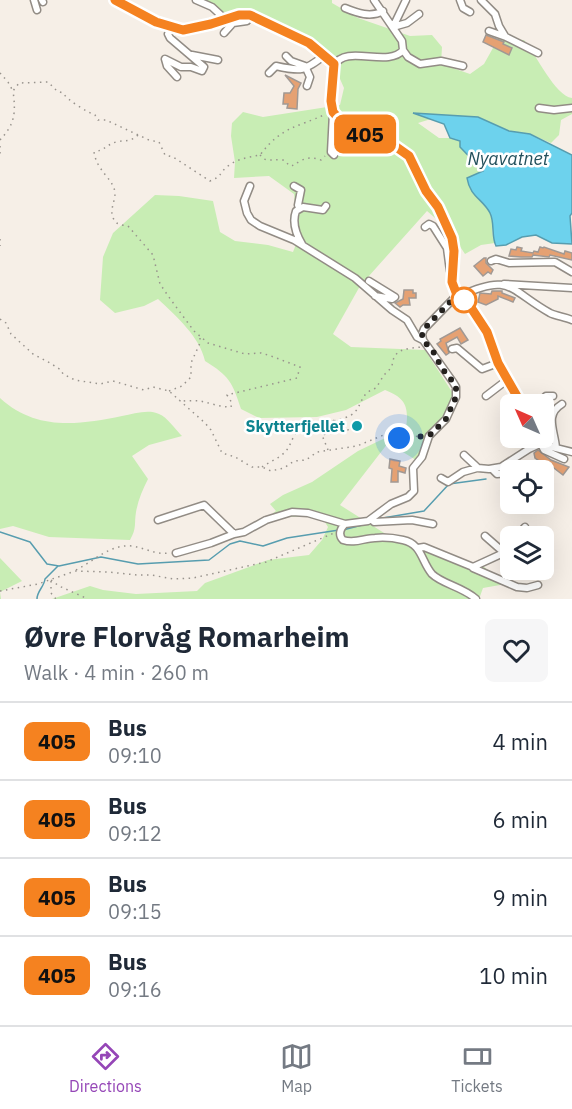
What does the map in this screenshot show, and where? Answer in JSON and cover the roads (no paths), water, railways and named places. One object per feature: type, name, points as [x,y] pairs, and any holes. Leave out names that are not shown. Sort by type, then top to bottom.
[{"type":"street","points":[[34,0],[37,10]]},
{"type":"street","points":[[115,0],[171,28],[186,30],[225,19],[250,15],[309,43],[334,64]]},
{"type":"street","points":[[196,0],[212,7],[225,19]]},
{"type":"street","points":[[374,0],[402,41],[403,50],[408,57],[420,64],[441,61],[464,66]]},
{"type":"street","points":[[393,27],[406,0]]},
{"type":"street","points":[[460,0],[463,8],[470,12]]},
{"type":"street","points":[[481,0],[495,14],[498,25],[506,37]]},
{"type":"street","points":[[345,8],[376,15],[383,11]]},
{"type":"street","points":[[393,27],[408,23],[419,14]]},
{"type":"street","points":[[224,33],[233,23],[247,21],[250,15]]},
{"type":"street","points":[[171,28],[168,34],[170,38],[203,65],[203,70],[181,68],[167,59],[164,60],[177,77]]},
{"type":"street","points":[[489,31],[538,53]]},
{"type":"street","points":[[334,64],[343,58],[356,56],[393,57],[403,50]]},
{"type":"street","points":[[191,55],[218,60]]},
{"type":"street","points":[[269,73],[276,66],[294,70],[306,68],[325,55]]},
{"type":"street","points":[[286,57],[306,68],[310,77],[308,86]]},
{"type":"street","points":[[332,152],[334,64]]},
{"type":"street","points":[[539,108],[554,110],[572,108]]},
{"type":"street","points":[[333,111],[347,128],[392,144],[409,156],[450,232],[454,247],[452,282],[487,332],[498,363],[515,394]]},
{"type":"street","points":[[176,553],[244,532],[266,520],[292,512],[308,513],[343,526],[371,519],[414,491],[413,469],[422,458],[429,436],[446,419],[454,403],[456,391],[453,382],[441,367],[435,354],[417,337],[407,320],[355,278],[294,240],[251,220],[244,201],[250,186]]},
{"type":"street","points":[[294,186],[301,190],[298,204],[300,208]]},
{"type":"street","points":[[300,208],[320,210],[326,206]]},
{"type":"street","points":[[300,208],[295,213],[295,228],[304,247]]},
{"type":"street","points":[[425,227],[429,224],[434,226],[446,246],[449,268],[452,273]]},
{"type":"street","points":[[491,261],[557,262],[572,272]]},
{"type":"street","points":[[369,281],[395,297],[375,296]]},
{"type":"street","points":[[425,343],[422,334],[424,329],[459,295],[482,286],[503,284],[572,288]]},
{"type":"street","points":[[503,284],[549,312],[572,320]]},
{"type":"street","points":[[452,349],[457,348],[482,369],[498,363]]},
{"type":"street","points":[[486,396],[507,380]]},
{"type":"street","points":[[562,404],[553,411],[551,420],[556,448],[572,452]]},
{"type":"street","points":[[441,478],[448,482],[463,472],[501,466],[530,448]]},
{"type":"street","points":[[543,448],[564,459]]},
{"type":"street","points":[[464,455],[477,468]]},
{"type":"street","points":[[492,469],[500,474]]},
{"type":"street","points":[[158,520],[204,505],[234,534]]},
{"type":"street","points":[[371,519],[374,522],[412,520],[433,524]]},
{"type":"street","points":[[343,526],[340,537],[345,541],[354,542],[374,538],[404,540],[418,548],[424,548],[473,567],[517,587],[527,588],[538,585]]},
{"type":"street","points":[[485,536],[500,549]]},
{"type":"street","points":[[418,548],[428,568],[435,576],[467,591],[476,599]]},
{"type":"street","points":[[473,567],[500,555]]},
{"type":"water","name":"Nyavatnet","points":[[413,113],[478,117],[509,131],[530,134],[572,155],[572,213],[570,216],[572,244],[552,243],[536,235],[496,246],[490,213],[471,190],[467,178],[483,171],[460,147],[460,141],[450,138],[444,124]]},
{"type":"waterway","points":[[377,519],[424,511],[449,484],[486,479]]},
{"type":"waterway","points":[[343,530],[362,525]]},
{"type":"waterway","points":[[0,532],[30,542],[47,564],[59,566],[101,557],[138,564],[209,560],[230,544],[240,541],[263,546],[287,538],[339,530]]},
{"type":"waterway","points":[[37,599],[45,579],[58,566]]},
{"type":"place","name":"Skytterfjellet","points":[[357,426]]}]
